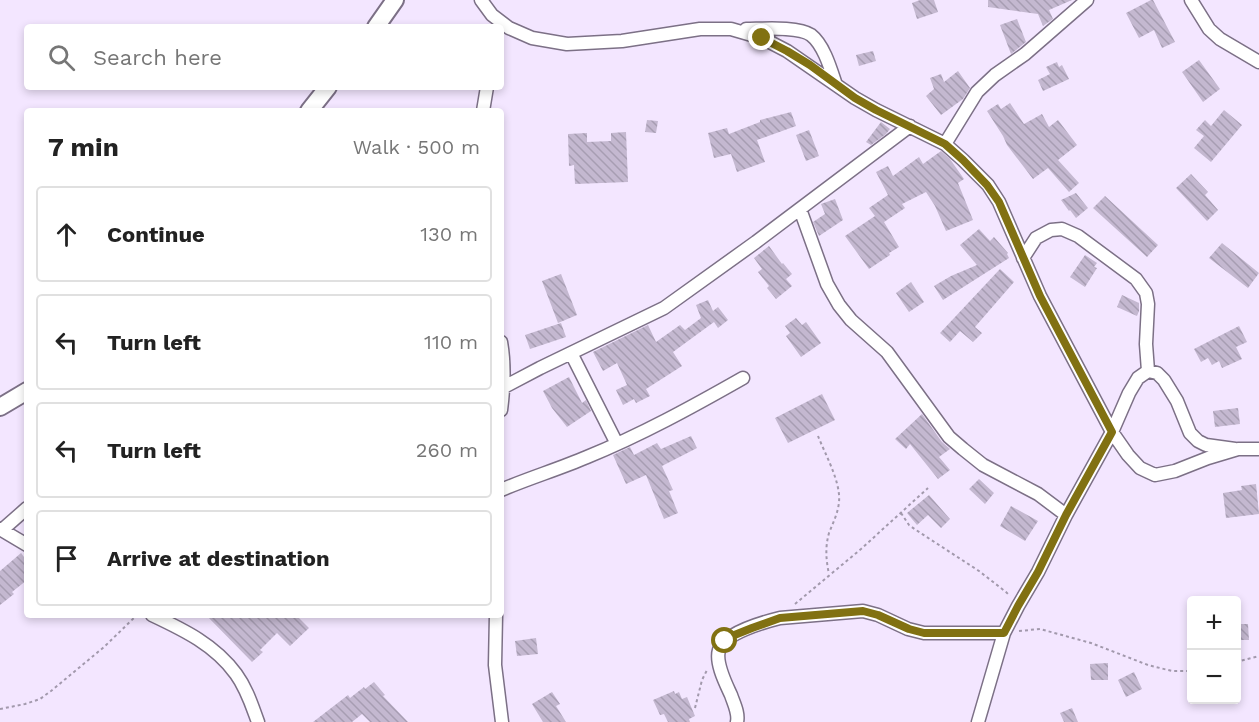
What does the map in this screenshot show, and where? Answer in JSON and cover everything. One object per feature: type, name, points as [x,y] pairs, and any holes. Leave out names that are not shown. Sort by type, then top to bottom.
[{"type":"main road","points":[[378,24],[395,0]]},
{"type":"main road","points":[[311,108],[326,90]]},
{"type":"main road","points":[[0,407],[24,393]]},
{"type":"street","points":[[481,0],[492,21]]},
{"type":"street","points":[[945,144],[977,92],[1087,0]]},
{"type":"street","points":[[1191,0],[1209,29],[1220,39],[1259,62]]},
{"type":"street","points":[[504,26],[532,38],[567,44],[622,41],[700,29],[793,30],[810,34],[819,44],[829,63],[836,85]]},
{"type":"street","points":[[732,29],[762,38],[787,51],[869,106],[945,144],[987,185],[999,202],[1040,296],[1112,432],[1128,456],[1140,468],[1155,474],[1175,471],[1238,449]]},
{"type":"street","points":[[484,108],[486,90]]},
{"type":"street","points":[[504,387],[664,308],[910,126]]},
{"type":"street","points":[[800,209],[827,284],[839,305],[851,320],[887,352],[949,437],[983,465],[1038,494],[1066,515]]},
{"type":"street","points":[[1023,258],[1036,238],[1051,230],[1062,229],[1078,237],[1136,279],[1146,293],[1148,304],[1146,344],[1148,371]]},
{"type":"street","points":[[571,353],[617,444]]},
{"type":"street","points":[[978,722],[1004,633],[1112,432],[1138,378],[1148,371],[1157,373],[1164,380],[1177,401],[1190,433],[1198,441],[1206,445],[1259,449]]},
{"type":"street","points":[[504,489],[587,458],[657,425],[743,378]]},
{"type":"street","points":[[24,510],[1,529],[24,543]]},
{"type":"street","points":[[737,722],[735,707],[720,670],[719,649],[732,636],[780,618],[863,611],[924,633],[1004,633]]},
{"type":"street","points":[[158,618],[202,641],[222,657],[237,675],[248,694],[258,722]]},
{"type":"street","points":[[496,618],[495,665],[502,722]]},
{"type":"path","points":[[818,436],[839,492],[839,502],[827,544],[829,575]]},
{"type":"path","points":[[780,618],[928,488]]},
{"type":"path","points":[[901,512],[909,525],[993,582],[1018,606]]},
{"type":"path","points":[[0,709],[39,699],[51,691],[92,658],[134,618]]},
{"type":"path","points":[[1004,633],[1040,629],[1091,643],[1148,665],[1172,671],[1187,671]]},
{"type":"path","points":[[694,708],[702,680],[719,649]]},
{"type":"path","points":[[1241,661],[1259,656]]},
{"type":"building","points":[[920,0],[934,0],[938,12],[917,19],[912,3]]},
{"type":"building","points":[[988,0],[1072,0],[1049,10],[1053,19],[1043,26],[1038,14],[988,7]]},
{"type":"building","points":[[1151,0],[1175,42],[1162,48],[1154,30],[1139,38],[1126,13]]},
{"type":"building","points":[[1017,19],[1026,42],[1011,54],[1000,25]]},
{"type":"building","points":[[873,51],[876,61],[859,66],[856,55]]},
{"type":"building","points":[[1199,60],[1220,89],[1203,102],[1182,72]]},
{"type":"building","points":[[1057,62],[1059,67],[1062,65],[1069,79],[1043,91],[1038,80],[1050,74],[1046,67]]},
{"type":"building","points":[[958,71],[970,88],[963,99],[941,115],[926,96],[934,89],[930,78],[941,74],[944,82]]},
{"type":"building","points":[[1010,103],[1024,124],[1042,114],[1049,127],[1058,120],[1077,145],[1058,160],[1079,183],[1069,192],[1048,168],[1033,179],[1007,145],[987,111],[998,104],[1001,109]]},
{"type":"building","points":[[1224,110],[1242,125],[1211,162],[1194,148],[1204,136],[1196,130],[1205,120],[1211,126]]},
{"type":"building","points":[[791,112],[796,126],[757,140],[765,162],[737,172],[731,154],[714,158],[708,133],[727,128],[729,134],[760,122],[760,120]]},
{"type":"building","points":[[647,120],[658,121],[656,133],[645,132]]},
{"type":"building","points":[[881,122],[890,129],[871,145],[866,142]]},
{"type":"building","points":[[809,130],[819,156],[806,161],[796,135]]},
{"type":"building","points":[[626,132],[628,182],[575,184],[574,165],[569,166],[568,134],[587,133],[587,142],[611,141],[611,133]]},
{"type":"building","points":[[941,151],[950,159],[964,179],[958,183],[973,220],[946,231],[926,192],[902,204],[905,208],[884,222],[899,247],[869,269],[845,236],[875,216],[869,208],[888,195],[876,172],[888,166],[893,176],[919,157],[923,164]]},
{"type":"building","points":[[1191,174],[1208,192],[1205,195],[1218,210],[1207,221],[1176,188]]},
{"type":"building","points":[[1076,193],[1088,208],[1076,218],[1061,200]]},
{"type":"building","points":[[1105,196],[1158,245],[1147,257],[1093,208]]},
{"type":"building","points":[[835,199],[843,220],[819,236],[813,222],[825,214],[821,204]]},
{"type":"building","points":[[979,229],[990,241],[994,237],[1008,253],[1009,258],[943,300],[934,286],[977,265],[960,245]]},
{"type":"building","points":[[1222,243],[1259,273],[1248,288],[1209,258]]},
{"type":"building","points":[[769,246],[792,274],[786,279],[792,286],[776,299],[758,272],[762,269],[754,258]]},
{"type":"building","points":[[1085,255],[1097,263],[1094,267],[1097,268],[1085,287],[1070,277]]},
{"type":"building","points":[[1000,269],[1014,282],[975,327],[982,333],[973,342],[960,331],[950,342],[940,333]]},
{"type":"building","points":[[561,274],[577,315],[558,323],[542,281]]},
{"type":"building","points":[[911,282],[924,302],[909,312],[896,293]]},
{"type":"building","points":[[1122,295],[1139,303],[1137,316],[1117,307]]},
{"type":"building","points":[[708,300],[713,311],[718,307],[728,320],[718,328],[714,322],[673,352],[682,366],[646,389],[650,396],[636,403],[634,399],[623,405],[616,390],[627,385],[617,363],[603,371],[593,352],[648,325],[656,342],[680,325],[685,330],[701,318],[696,305]]},
{"type":"building","points":[[796,318],[802,325],[806,322],[821,343],[801,357],[786,336],[790,333],[785,326]]},
{"type":"building","points":[[561,323],[566,337],[530,349],[525,335]]},
{"type":"building","points":[[1239,326],[1247,342],[1236,347],[1242,359],[1222,368],[1219,361],[1212,365],[1208,358],[1201,362],[1194,349]]},
{"type":"building","points":[[569,377],[582,403],[586,400],[591,411],[567,427],[552,408],[543,391]]},
{"type":"building","points":[[822,394],[835,420],[788,443],[775,418]]},
{"type":"building","points":[[1238,408],[1240,424],[1215,427],[1213,411]]},
{"type":"building","points":[[922,414],[942,442],[950,449],[939,457],[950,470],[938,479],[910,444],[906,449],[895,439]]},
{"type":"building","points":[[691,436],[697,448],[662,466],[673,490],[669,491],[678,513],[664,519],[646,475],[626,484],[613,455],[630,447],[634,455],[657,443],[661,449]]},
{"type":"building","points":[[979,479],[994,493],[985,504],[969,489]]},
{"type":"building","points":[[1256,484],[1259,514],[1226,518],[1223,493],[1242,490],[1241,486]]},
{"type":"building","points":[[929,495],[950,519],[941,528],[928,515],[917,525],[907,513]]},
{"type":"building","points":[[1011,506],[1038,521],[1025,541],[1000,526]]},
{"type":"building","points":[[21,553],[24,557],[24,582],[0,605],[0,571]]},
{"type":"building","points":[[209,618],[299,618],[309,628],[290,646],[277,633],[260,650],[263,652],[252,662]]},
{"type":"building","points":[[1241,624],[1248,624],[1249,640],[1241,640]]},
{"type":"building","points":[[536,638],[538,654],[517,656],[515,641]]},
{"type":"building","points":[[1108,663],[1108,680],[1091,680],[1090,664]]},
{"type":"building","points":[[1134,672],[1142,689],[1126,697],[1118,680]]},
{"type":"building","points":[[374,682],[385,695],[383,696],[408,722],[370,722],[362,714],[352,722],[313,722],[348,695],[350,698]]},
{"type":"building","points":[[674,691],[675,694],[679,692],[682,699],[687,697],[695,716],[689,719],[690,722],[668,722],[664,714],[660,715],[653,700]]},
{"type":"building","points":[[552,692],[560,704],[556,706],[566,722],[543,722],[532,704]]},
{"type":"building","points":[[1072,708],[1078,722],[1064,722],[1060,713]]},
{"type":"route","points":[[725,641],[732,636],[780,618],[863,611],[924,633],[1004,633],[1112,432],[1040,296],[999,202],[987,185],[945,144],[855,98],[810,65],[762,38]]}]
